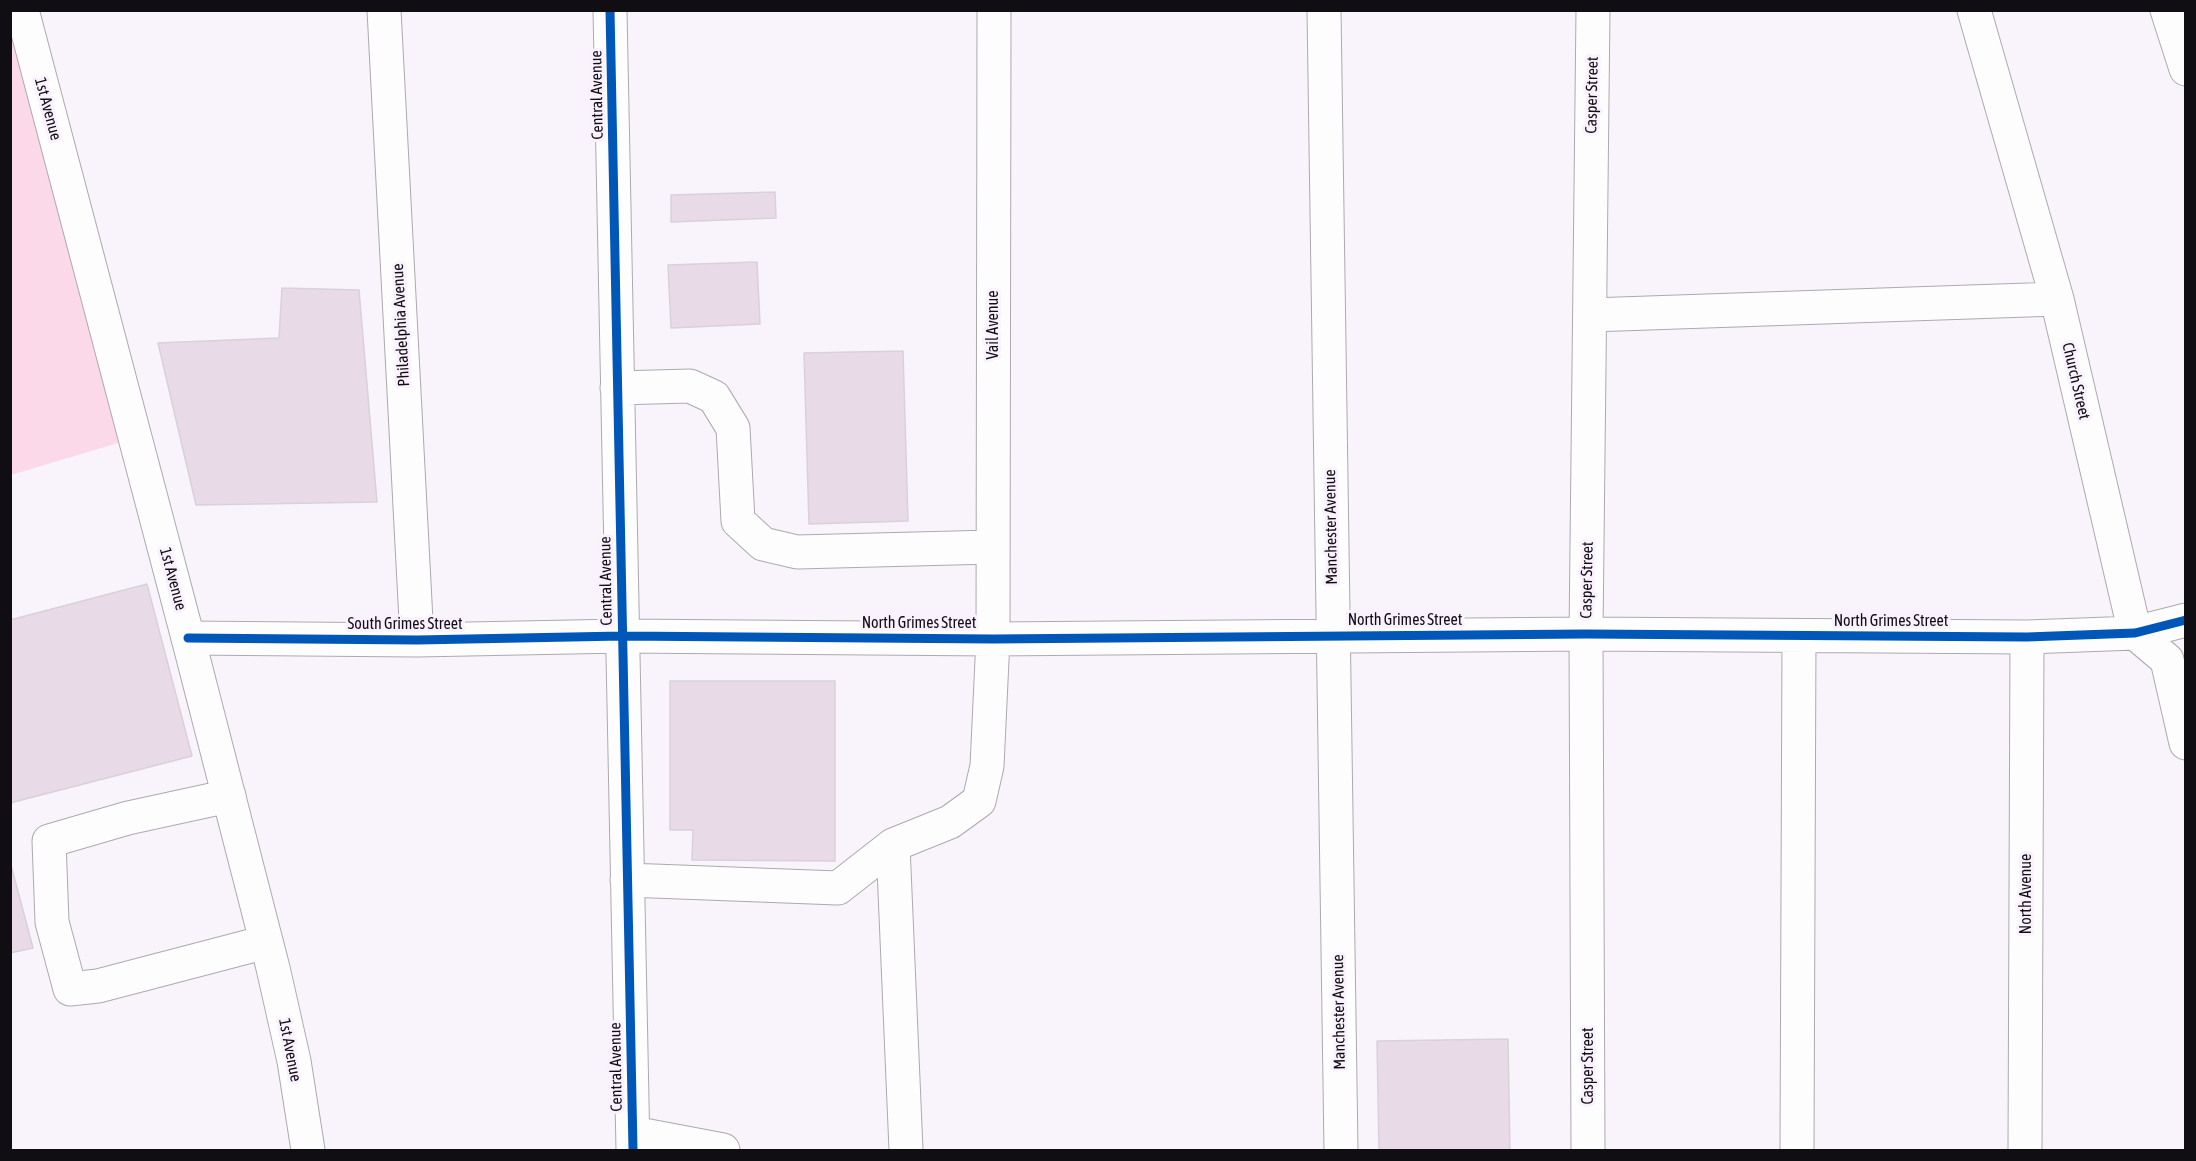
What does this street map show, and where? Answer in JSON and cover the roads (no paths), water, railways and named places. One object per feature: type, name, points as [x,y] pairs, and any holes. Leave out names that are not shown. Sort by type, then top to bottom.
[{"type":"street","name":"1st Avenue","points":[[22,10],[266,942],[294,1061],[308,1150]]},
{"type":"street","name":"Philadelphia Avenue","points":[[384,10],[417,640]]},
{"type":"street","name":"Central Avenue","points":[[610,10],[633,1142]]},
{"type":"street","name":"Vail Avenue","points":[[627,879],[838,888],[893,845],[950,822],[979,801],[987,766],[993,639],[994,10]]},
{"type":"street","name":"Manchester Avenue","points":[[1324,10],[1341,1150]]},
{"type":"street","name":"Casper Street","points":[[1588,1150],[1586,634],[1593,10]]},
{"type":"street","name":"Church Street","points":[[1974,10],[2057,299],[2135,633]]},
{"type":"street","points":[[2167,10],[2186,69]]},
{"type":"street","points":[[1590,315],[2057,299]]},
{"type":"street","points":[[617,388],[690,386],[714,397],[733,428],[738,521],[763,544],[797,552],[993,547]]},
{"type":"street","name":"North Grimes Street","points":[[622,636],[993,639],[1586,634],[2026,637],[2135,633],[2186,620]]},
{"type":"street","points":[[2135,633],[2167,660],[2186,743]]},
{"type":"street","name":"South Grimes Street","points":[[188,638],[417,640],[622,636]]},
{"type":"street","points":[[1797,1150],[1799,636]]},
{"type":"street","name":"North Avenue","points":[[2025,1150],[2026,637]]},
{"type":"street","points":[[229,796],[128,818],[49,841],[52,922],[70,988],[98,986],[266,942]]},
{"type":"street","points":[[893,845],[906,1150]]},
{"type":"street","points":[[633,1142],[723,1150]]}]
